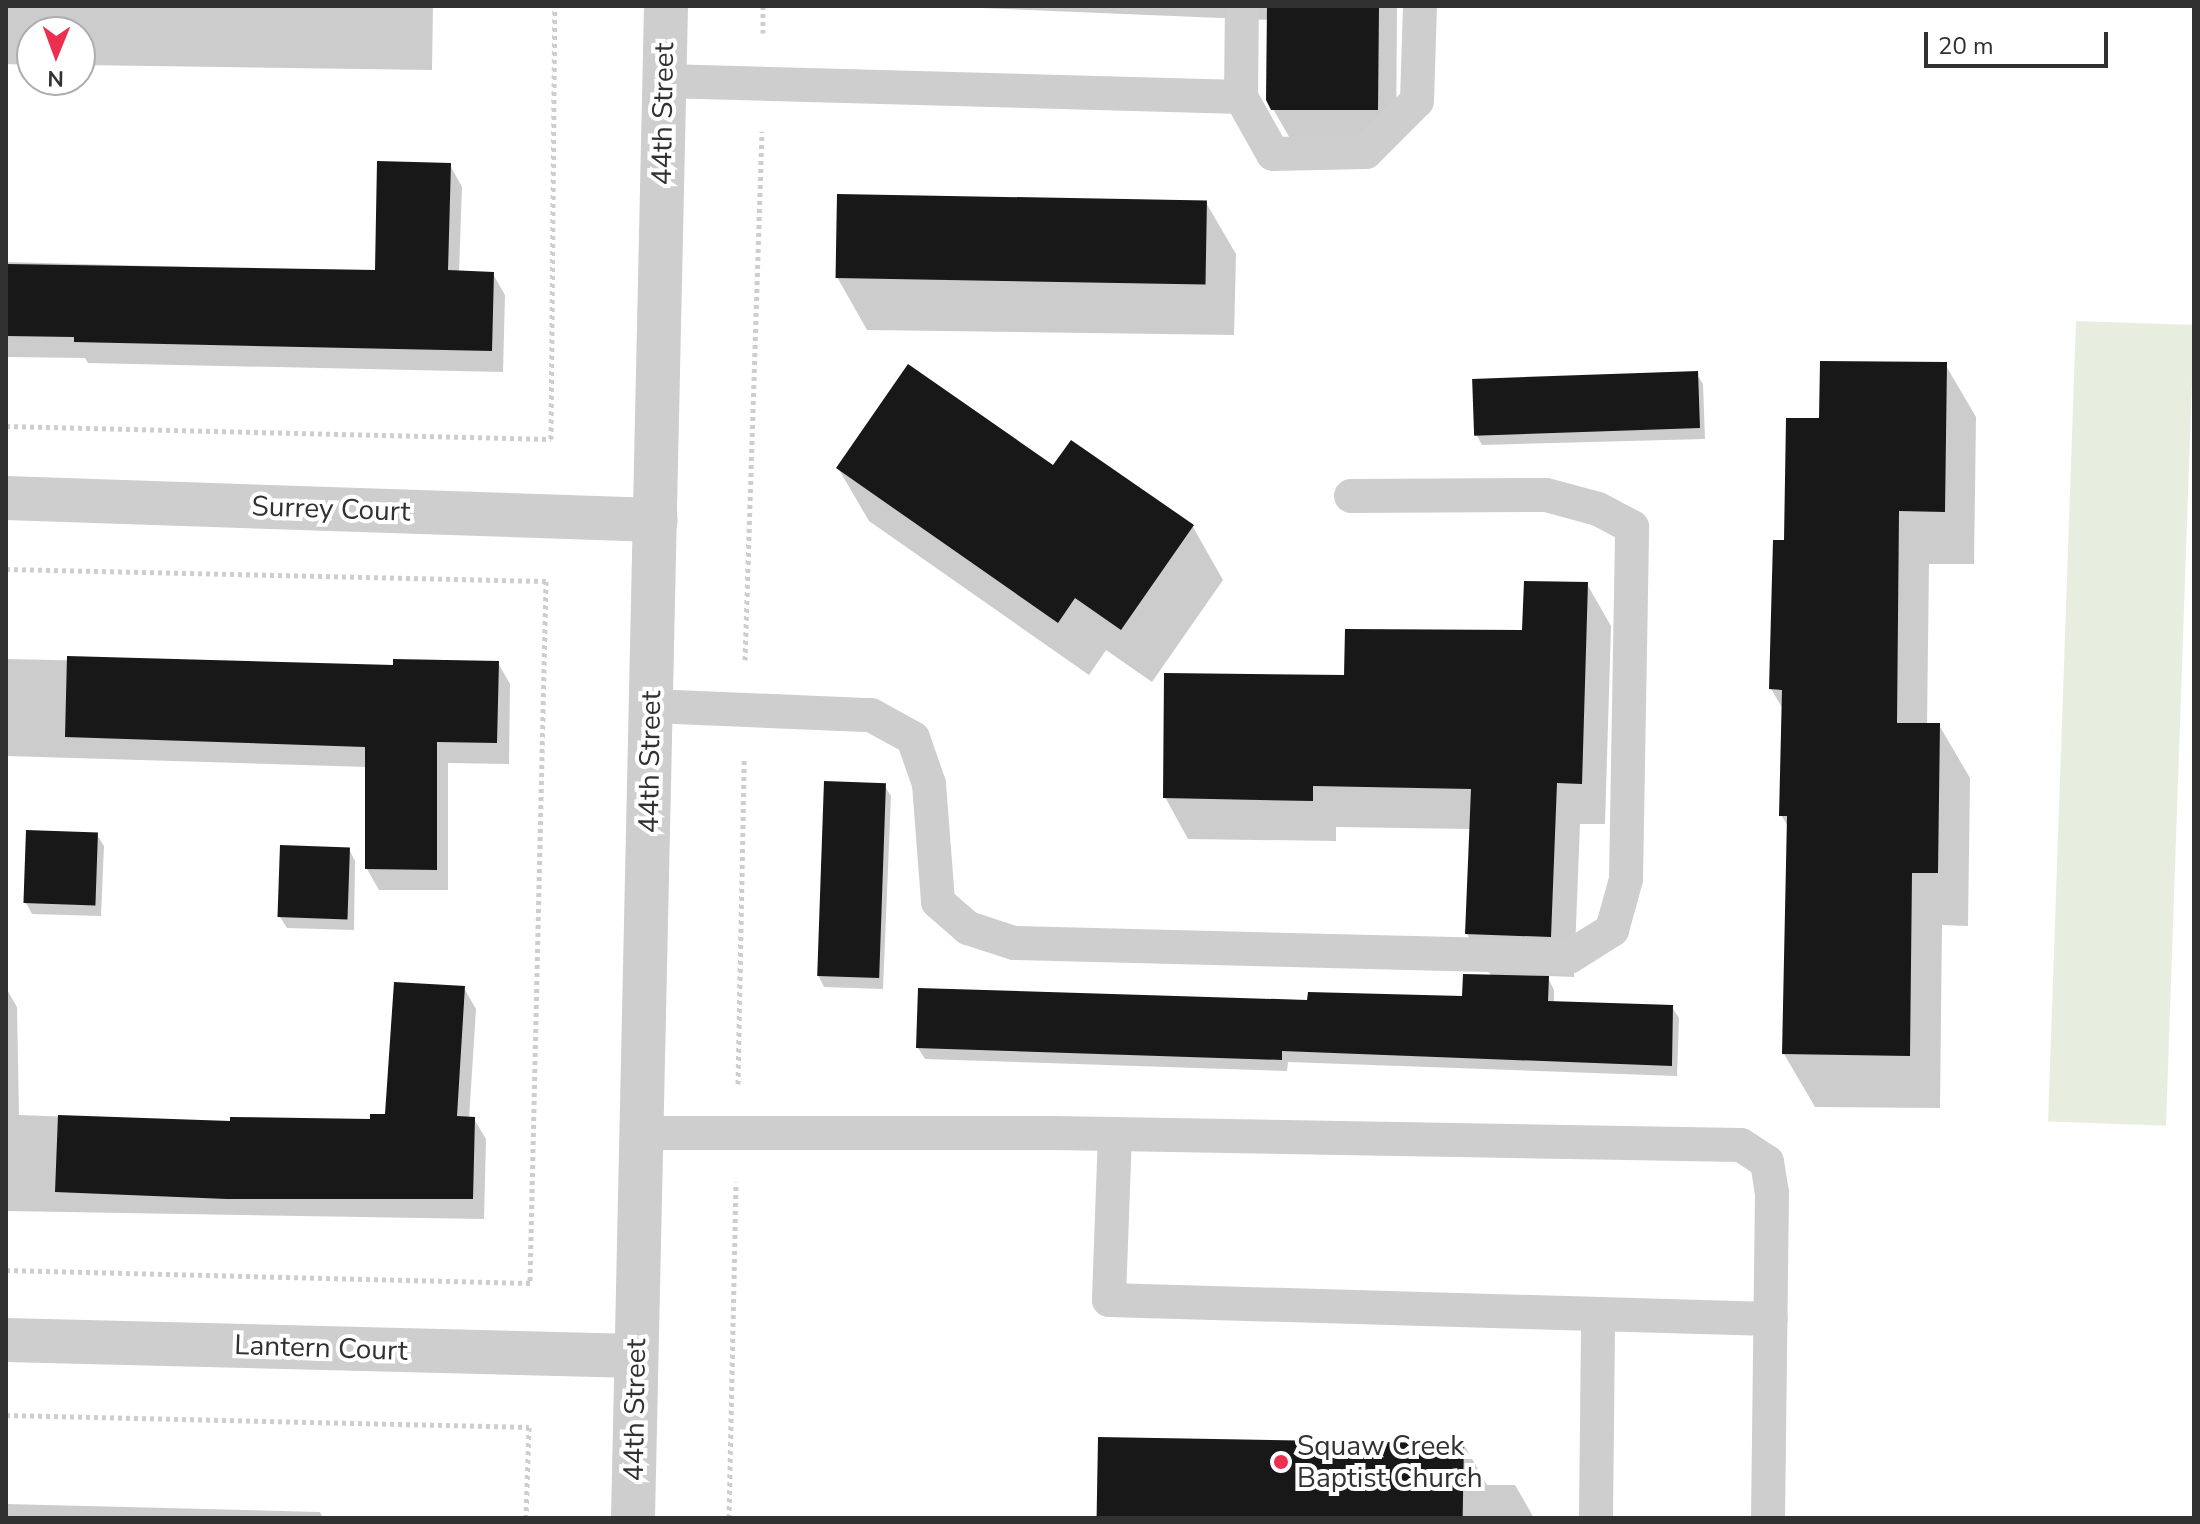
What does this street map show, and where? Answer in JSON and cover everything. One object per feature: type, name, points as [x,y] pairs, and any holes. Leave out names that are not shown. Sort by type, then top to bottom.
[{"type":"street","name":"44th Street","points":[[633,1518],[666,6]]},
{"type":"street","name":"Surrey Court","points":[[6,498],[656,520]]},
{"type":"street","name":"Lantern Court","points":[[6,1340],[636,1356]]},
{"type":"lane","points":[[1242,6],[1241,97],[1273,154],[1366,152],[1417,101],[1420,6]]},
{"type":"lane","points":[[664,81],[1241,97]]},
{"type":"lane","points":[[652,706],[871,715],[913,738],[929,784],[938,902],[968,928],[1014,943],[1569,957],[1612,930],[1626,879],[1632,527],[1598,509],[1546,495],[1351,496]]},
{"type":"lane","points":[[641,1133],[1115,1134],[1741,1145],[1767,1162],[1772,1192],[1768,1518]]},
{"type":"lane","points":[[1115,1134],[1109,1300],[1771,1319]]},
{"type":"lane","points":[[1596,1518],[1598,1314]]},
{"type":"path","points":[[6,426],[551,439],[555,6]]},
{"type":"path","points":[[6,569],[546,581],[530,1283],[6,1270]]},
{"type":"path","points":[[6,1415],[529,1427],[526,1518]]},
{"type":"green space","points":[[2076,321],[2194,325],[2166,1126],[2048,1122]]},
{"type":"building","points":[[1267,6],[1379,6],[1378,110],[1271,110],[1266,100]]},
{"type":"building","points":[[377,161],[451,163],[448,270],[494,272],[492,351],[74,342],[74,337],[6,336],[6,264],[375,270]]},
{"type":"building","points":[[837,194],[1207,200],[1205,284],[836,278]]},
{"type":"building","points":[[1820,361],[1947,362],[1945,512],[1899,511],[1897,723],[1940,723],[1938,873],[1912,873],[1910,1056],[1782,1054],[1787,816],[1779,816],[1782,690],[1769,689],[1773,540],[1784,540],[1786,418],[1819,418]]},
{"type":"building","points":[[908,364],[1053,465],[1071,440],[1194,525],[1121,630],[1075,598],[1058,623],[836,468]]},
{"type":"building","points":[[1698,371],[1700,428],[1474,436],[1472,379]]},
{"type":"building","points":[[1524,581],[1588,582],[1582,784],[1557,783],[1551,937],[1465,934],[1471,789],[1313,786],[1313,801],[1163,798],[1164,673],[1344,675],[1345,629],[1522,630]]},
{"type":"building","points":[[67,656],[393,665],[393,659],[499,661],[497,743],[437,742],[437,870],[365,869],[365,747],[65,737]]},
{"type":"building","points":[[824,781],[886,783],[879,978],[817,976]]},
{"type":"building","points":[[26,830],[98,833],[95,905],[23,903]]},
{"type":"building","points":[[280,845],[350,847],[347,919],[277,917]]},
{"type":"building","points":[[1463,974],[1549,976],[1548,1001],[1673,1005],[1672,1066],[1282,1051],[1282,1060],[916,1048],[918,988],[1307,1000],[1308,992],[1462,996]]},
{"type":"building","points":[[394,982],[465,986],[457,1116],[475,1117],[473,1199],[227,1199],[55,1192],[58,1115],[230,1121],[230,1117],[370,1119],[370,1114],[385,1114]]},
{"type":"building","name":"Squaw Creek Baptist Church","points":[[1098,1437],[1464,1443],[1463,1518],[1097,1518]]},
{"type":"place","name":"Squaw Creek Baptist Church","points":[[1281,1462]]}]
